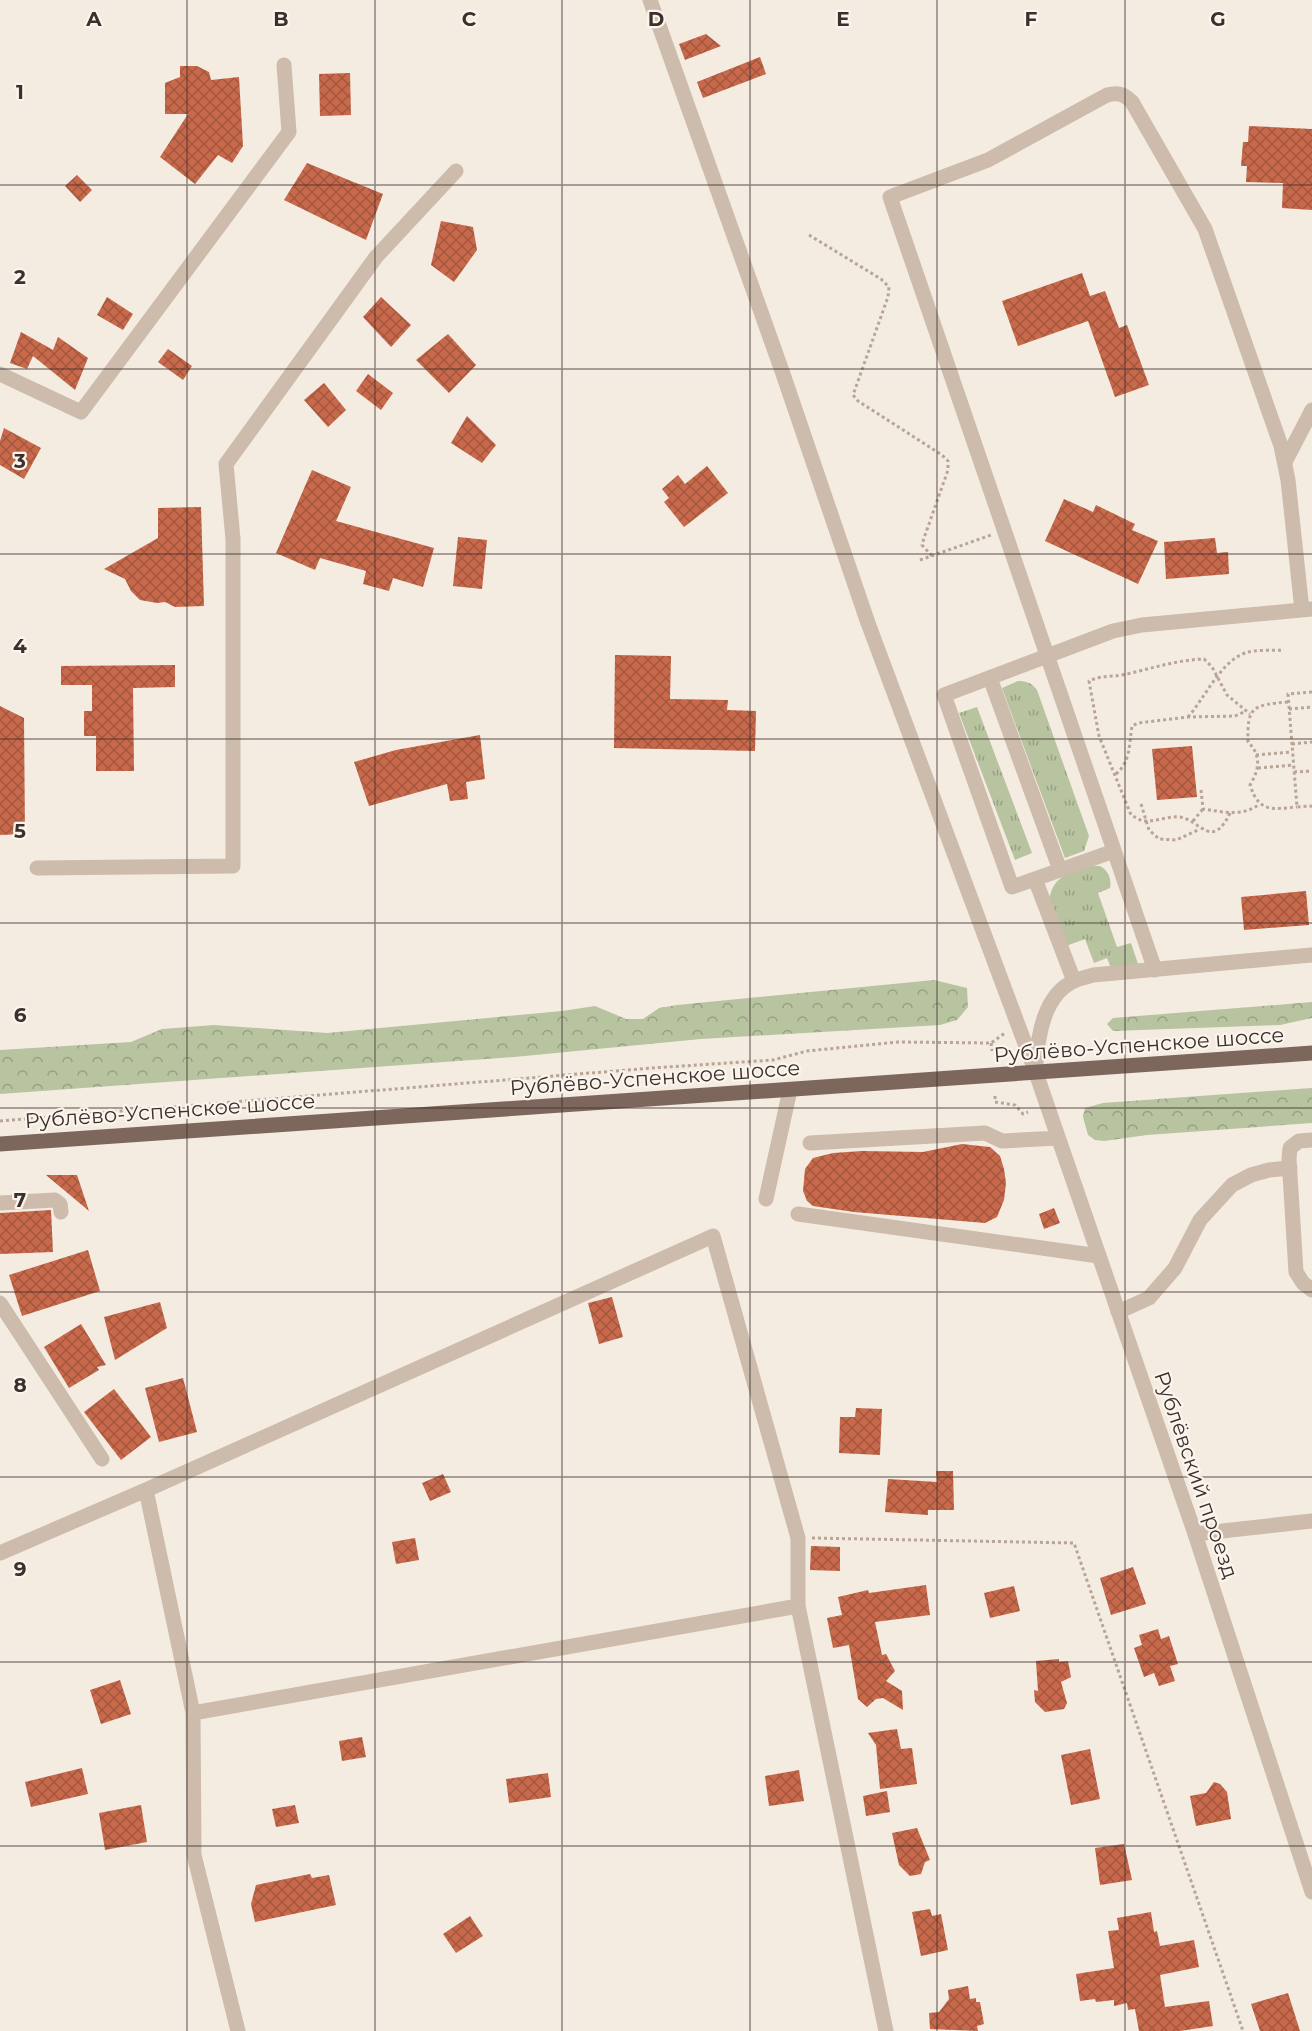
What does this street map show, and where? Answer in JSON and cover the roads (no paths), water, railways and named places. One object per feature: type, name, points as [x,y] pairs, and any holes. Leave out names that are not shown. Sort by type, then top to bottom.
[{"type":"main road","name":"Рублёво-Успенское шоссе","points":[[0,1144],[1312,1053]]},
{"type":"street","name":"Рублёвский проезд","points":[[651,0],[782,370],[868,623],[1036,1073],[1195,1534],[1312,1892]]},
{"type":"street","points":[[0,374],[81,412],[289,132],[284,65]]},
{"type":"street","points":[[1114,851],[1012,888],[944,695],[990,678],[1047,656],[1113,631],[1142,625],[1307,610],[1285,462],[1205,229],[1132,102],[1125,95],[1116,93],[1107,95],[988,160],[890,197],[1004,531],[1047,656],[1114,851],[1155,970]]},
{"type":"street","points":[[37,868],[233,866],[233,539],[226,464],[376,257],[456,171]]},
{"type":"street","points":[[1285,462],[1312,410]]},
{"type":"street","points":[[990,678],[1060,870]]},
{"type":"street","points":[[1035,879],[1074,981]]},
{"type":"street","points":[[1036,1073],[1037,1044],[1043,1018],[1057,994],[1074,981],[1093,975],[1312,955]]},
{"type":"street","points":[[766,1199],[790,1090]]},
{"type":"street","points":[[810,1143],[985,1133],[1002,1141],[1058,1138]]},
{"type":"street","points":[[1312,1140],[1299,1141],[1290,1148],[1296,1272],[1303,1283],[1312,1290]]},
{"type":"street","points":[[1118,1312],[1149,1298],[1175,1268],[1200,1220],[1232,1185],[1260,1173],[1290,1168]]},
{"type":"street","points":[[0,1203],[55,1200],[60,1204],[61,1212]]},
{"type":"street","points":[[798,1214],[1099,1256]]},
{"type":"street","points":[[0,1553],[713,1236],[798,1538],[798,1606],[886,2031]]},
{"type":"street","points":[[0,1303],[102,1459]]},
{"type":"street","points":[[146,1490],[193,1713],[194,1855],[238,2031]]},
{"type":"street","points":[[1195,1534],[1312,1521]]},
{"type":"street","points":[[193,1713],[798,1606]]}]
